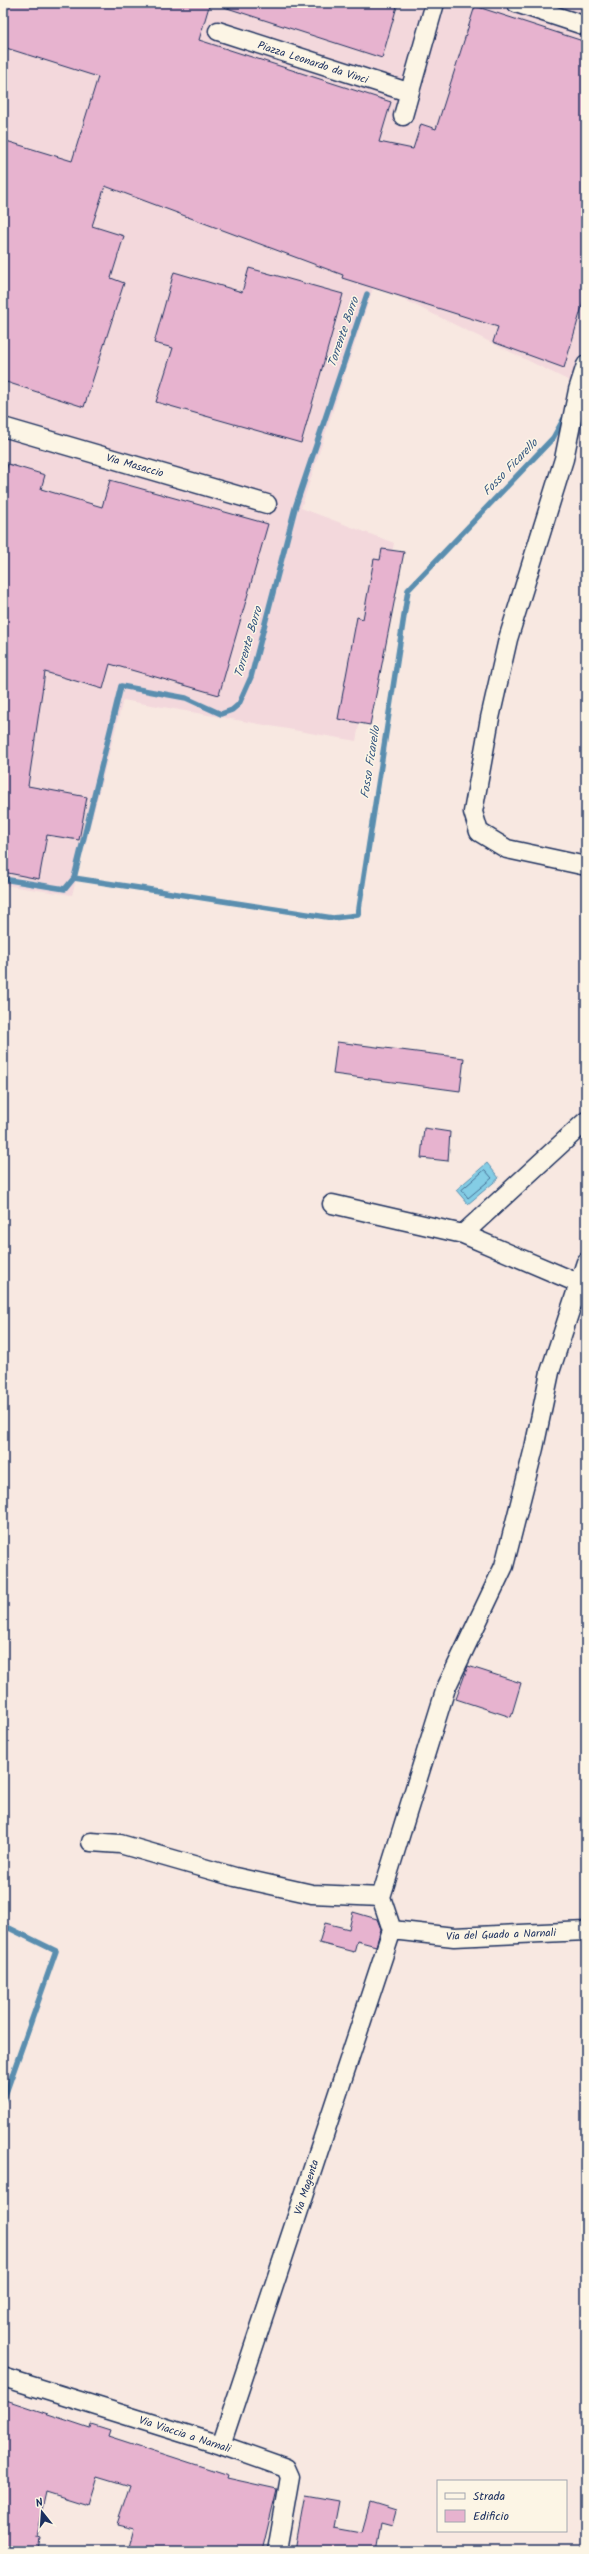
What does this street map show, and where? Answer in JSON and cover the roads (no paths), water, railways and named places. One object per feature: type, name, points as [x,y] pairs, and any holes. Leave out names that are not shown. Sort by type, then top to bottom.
[{"type":"street","points":[[403,116],[408,92],[435,3]]},
{"type":"street","points":[[516,3],[586,26]]},
{"type":"street","name":"Piazza Leonardo da Vinci","points":[[218,31],[408,92]]},
{"type":"street","points":[[586,365],[578,390],[564,459],[508,640],[490,718],[473,812],[479,832],[507,849],[586,866]]},
{"type":"street","name":"Via Masaccio","points":[[3,427],[267,504]]},
{"type":"street","points":[[463,1234],[586,1121]]},
{"type":"street","points":[[332,1204],[463,1234],[578,1282]]},
{"type":"street","points":[[392,1930],[381,1897],[446,1688],[504,1566],[534,1448],[550,1372],[578,1282],[586,1262]]},
{"type":"street","points":[[91,1842],[120,1844],[235,1877],[312,1894],[381,1897]]},
{"type":"street","name":"Via del Guado a Narnali","points":[[392,1930],[454,1937],[586,1931]]},
{"type":"street","name":"Via Magenta","points":[[221,2445],[392,1930]]},
{"type":"street","name":"Via Viaccia a Narnali","points":[[3,2377],[221,2445],[286,2468],[290,2477],[277,2551]]},
{"type":"water","points":[[487,1163],[499,1178],[468,1204],[456,1190]]},
{"type":"waterway","name":"Torrente Borro","points":[[3,879],[65,889],[74,878],[121,686],[186,698],[221,714],[232,710],[239,704],[251,677],[295,508],[367,294]]},
{"type":"waterway","name":"Fosso Ficarello","points":[[74,878],[333,918],[358,915],[408,590],[553,438],[568,411]]},
{"type":"waterway","name":"Torrente Borro","points":[[3,1925],[56,1951],[3,2101]]}]
